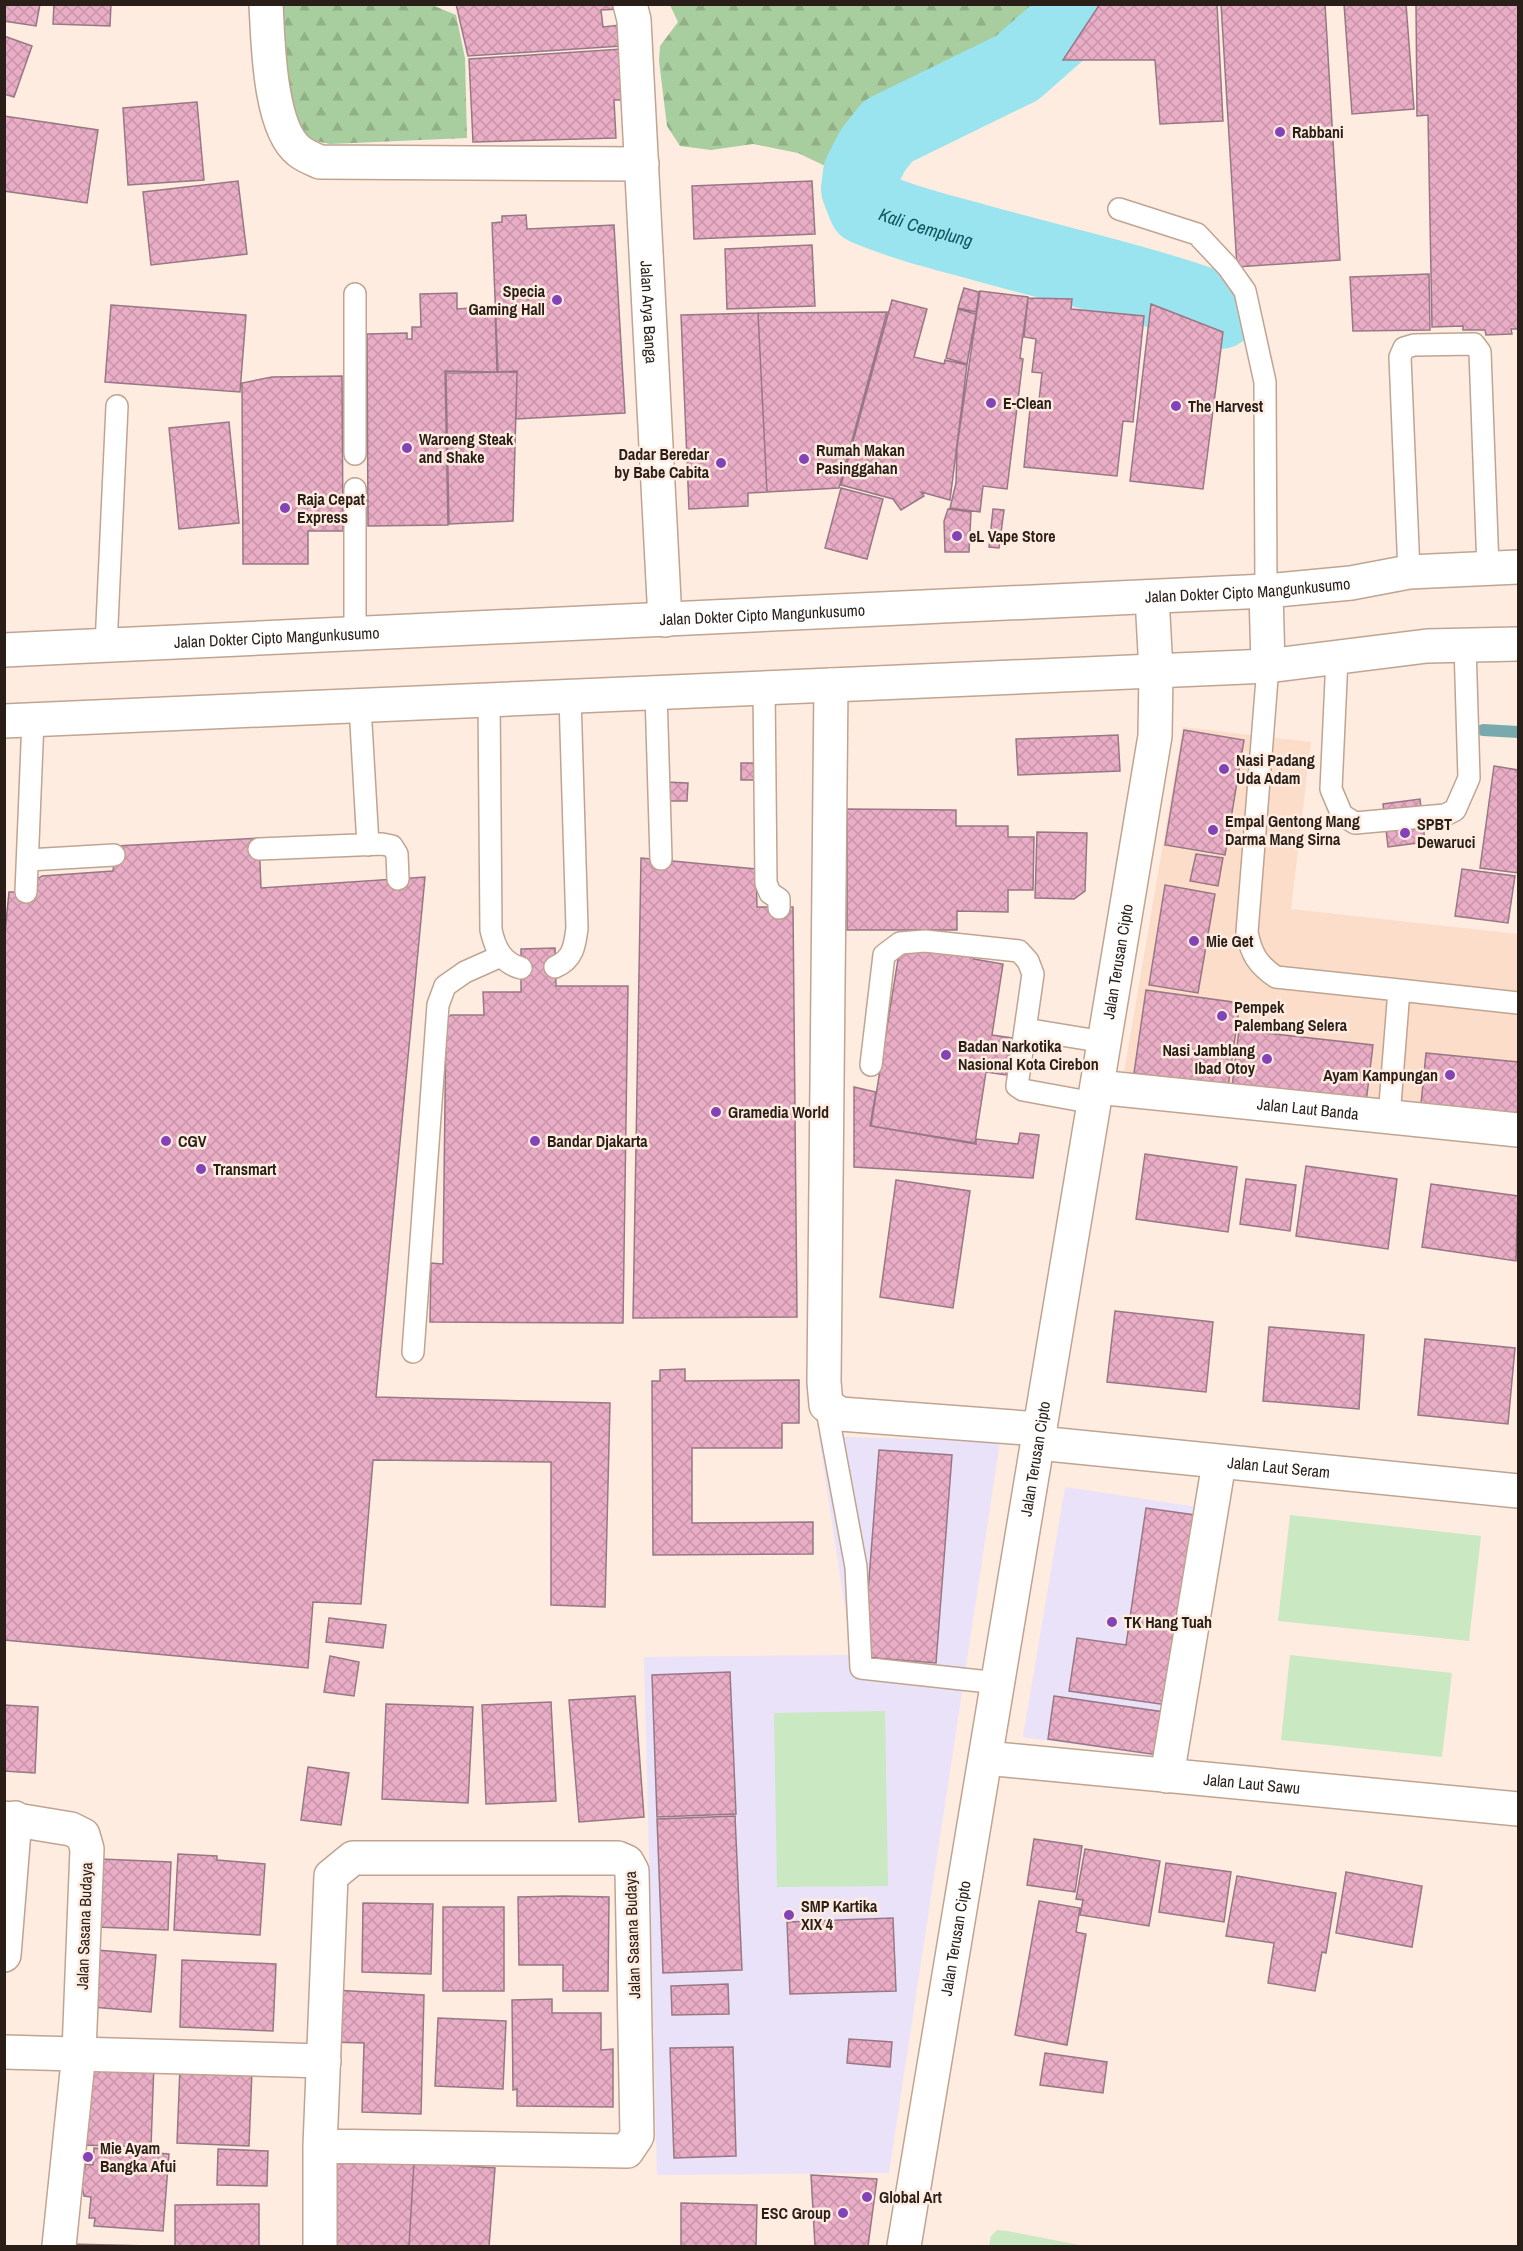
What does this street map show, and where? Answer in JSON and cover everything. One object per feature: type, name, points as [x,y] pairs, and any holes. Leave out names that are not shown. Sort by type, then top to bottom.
[{"type":"street","points":[[266,4],[269,69],[280,122],[298,151],[320,162],[642,164]]},
{"type":"street","name":"Jalan Arya Banga","points":[[630,4],[634,20],[665,620]]},
{"type":"street","name":"Jalan Dokter Cipto Mangunkusumo","points":[[4,651],[1266,591],[1351,583],[1409,572],[1503,567]]},
{"type":"street","points":[[1266,591],[1268,666]]},
{"type":"street","name":"Jalan Terusan Cipto","points":[[904,2247],[1155,736],[1156,671],[1152,597]]},
{"type":"street","points":[[19,720],[1268,666],[1427,646],[1518,644]]},
{"type":"street","points":[[826,1405],[824,1382],[831,685]]},
{"type":"street","name":"Jalan Laut Banda","points":[[1096,1095],[1389,1117],[1518,1130]]},
{"type":"street","name":"Jalan Laut Seram","points":[[826,1405],[840,1414],[1039,1436],[1219,1463],[1518,1491]]},
{"type":"street","points":[[1167,1776],[1219,1463]]},
{"type":"street","name":"Jalan Laut Sawu","points":[[986,1758],[1518,1809]]},
{"type":"street","name":"Jalan Sasana Budaya","points":[[4,1955],[10,1818],[71,1829],[83,1835],[87,1849],[80,2052],[59,2247]]},
{"type":"street","name":"Jalan Sasana Budaya","points":[[320,2146],[627,2151],[632,2147],[637,2136],[637,2113],[632,1870],[627,1862],[618,1858],[353,1858],[332,1876],[320,2146],[320,2247]]},
{"type":"street","points":[[4,2052],[80,2052],[324,2061]]},
{"type":"lane","points":[[1119,209],[1197,234],[1228,267],[1245,291],[1265,382],[1266,591]]},
{"type":"lane","points":[[355,294],[355,454]]},
{"type":"lane","points":[[1409,572],[1400,357],[1404,348],[1414,345],[1474,344],[1480,352],[1503,567]]},
{"type":"lane","points":[[106,646],[117,406]]},
{"type":"lane","points":[[355,489],[355,634]]},
{"type":"lane","points":[[1337,658],[1330,789],[1342,815],[1355,823],[1445,815],[1455,810],[1469,778],[1465,645]]},
{"type":"lane","points":[[1268,666],[1247,932],[1250,950],[1260,966],[1276,977],[1518,1003]]},
{"type":"lane","points":[[764,687],[761,882],[770,893],[779,899],[779,908]]},
{"type":"lane","points":[[656,693],[661,860]]},
{"type":"lane","points":[[555,968],[564,964],[571,954],[576,927],[570,697]]},
{"type":"lane","points":[[489,700],[491,930],[501,956],[510,965],[521,968]]},
{"type":"lane","points":[[360,706],[368,845]]},
{"type":"lane","points":[[19,720],[28,860],[26,892]]},
{"type":"lane","points":[[259,849],[392,846],[396,854],[398,879]]},
{"type":"lane","points":[[28,860],[114,855]]},
{"type":"lane","points":[[872,1065],[884,955],[900,943],[925,941],[1019,951],[1028,961],[1033,974],[1017,1086],[1023,1090],[1096,1095]]},
{"type":"lane","points":[[413,1352],[438,1005],[446,986],[465,972],[501,956]]},
{"type":"lane","points":[[1389,1117],[1399,990]]},
{"type":"lane","points":[[1025,1029],[1104,1042]]},
{"type":"lane","points":[[826,1405],[856,1568],[861,1668],[998,1683]]},
{"type":"shaded area","points":[[1183,727],[1311,742],[1291,909],[1518,934],[1518,1116],[1123,1078]]},
{"type":"shaded area","name":"SMP Kartika XIX 4","points":[[819,1436],[1000,1442],[889,2173],[657,2175],[644,1657],[852,1655]]},
{"type":"shaded area","name":"TK Hang Tuah","points":[[1065,1487],[1197,1507],[1161,1757],[1023,1737]]},
{"type":"green space","points":[[277,5],[432,5],[456,15],[465,58],[467,138],[330,144],[310,140],[291,117]]},
{"type":"green space","points":[[670,5],[1049,5],[1047,10],[1010,39],[915,89],[876,113],[849,141],[840,168],[823,165],[798,153],[753,144],[711,150],[680,146],[667,126],[659,61],[660,46],[678,22]]},
{"type":"green space","points":[[1290,1515],[1481,1536],[1469,1641],[1278,1621]]},
{"type":"green space","points":[[1290,1655],[1452,1673],[1442,1757],[1281,1740]]},
{"type":"green space","points":[[885,1711],[888,1886],[777,1887],[774,1713]]},
{"type":"green space","points":[[997,2230],[1085,2246],[989,2246],[991,2236]]},
{"type":"building","points":[[4,4],[40,4],[36,26],[4,21]]},
{"type":"building","points":[[54,4],[111,4],[110,26],[53,24]]},
{"type":"building","points":[[456,4],[617,4],[619,9],[601,10],[603,27],[620,25],[621,46],[468,56]]},
{"type":"building","points":[[1100,4],[1217,4],[1223,121],[1160,124],[1155,60],[1063,60]]},
{"type":"building","name":"Rabbani","points":[[1221,4],[1325,4],[1340,260],[1237,267]]},
{"type":"building","points":[[1344,4],[1406,4],[1414,109],[1352,114]]},
{"type":"building","points":[[1416,4],[1518,4],[1518,329],[1511,329],[1512,334],[1486,335],[1485,330],[1463,330],[1463,326],[1432,327],[1428,115],[1417,116]]},
{"type":"building","points":[[4,36],[32,46],[14,97],[4,94]]},
{"type":"building","points":[[622,49],[624,100],[614,100],[616,138],[473,142],[469,59]]},
{"type":"building","points":[[197,102],[204,180],[128,185],[123,108]]},
{"type":"building","points":[[4,116],[98,130],[87,203],[4,191]]},
{"type":"building","points":[[238,181],[247,254],[151,265],[143,192]]},
{"type":"building","points":[[812,181],[815,234],[694,239],[692,186]]},
{"type":"building","name":"Specia Gaming Hall","points":[[526,215],[527,229],[614,225],[625,413],[516,419],[517,371],[498,372],[492,223],[502,222],[502,216]]},
{"type":"building","points":[[812,245],[815,306],[727,309],[725,249]]},
{"type":"building","points":[[1429,274],[1430,330],[1353,331],[1350,277]]},
{"type":"building","points":[[964,288],[979,292],[976,312],[958,308]]},
{"type":"building","name":"E-Clean","points":[[980,291],[1028,297],[1007,489],[983,486],[980,512],[950,508],[956,483],[957,447]]},
{"type":"building","name":"Waroeng Steak and Shake","points":[[457,293],[457,309],[495,306],[497,372],[445,371],[448,525],[368,526],[367,334],[407,333],[407,339],[412,339],[412,327],[421,327],[420,294]]},
{"type":"building","points":[[1028,298],[1072,299],[1071,309],[1144,316],[1133,422],[1123,421],[1117,476],[1024,467],[1030,409],[1038,410],[1042,373],[1032,372],[1036,339],[1024,337]]},
{"type":"building","points":[[892,300],[927,309],[914,357],[944,364],[945,360],[967,365],[950,500],[921,492],[924,496],[901,510],[893,499],[841,485]]},
{"type":"building","name":"The Harvest","points":[[1151,304],[1223,332],[1203,489],[1130,481]]},
{"type":"building","points":[[111,305],[246,315],[240,392],[105,382]]},
{"type":"building","points":[[958,309],[976,314],[967,364],[946,358]]},
{"type":"building","points":[[887,312],[839,488],[767,492],[758,313]]},
{"type":"building","points":[[758,313],[767,492],[748,493],[748,506],[689,509],[681,315]]},
{"type":"building","points":[[517,372],[513,521],[449,524],[446,373]]},
{"type":"building","points":[[342,376],[343,531],[308,531],[308,564],[243,564],[242,383],[272,377]]},
{"type":"building","points":[[229,422],[239,523],[179,529],[169,428]]},
{"type":"building","points":[[841,488],[883,499],[867,559],[825,548]]},
{"type":"building","name":"eL Vape Store","points":[[948,509],[971,512],[969,552],[945,552],[944,521]]},
{"type":"building","points":[[993,509],[1004,510],[999,548],[989,547]]},
{"type":"building","points":[[1184,730],[1244,740],[1225,855],[1165,845]]},
{"type":"building","points":[[1118,735],[1120,771],[1018,775],[1016,739]]},
{"type":"building","points":[[741,763],[760,763],[760,780],[741,780]]},
{"type":"building","points":[[1494,766],[1518,770],[1518,873],[1480,868]]},
{"type":"building","points":[[664,782],[688,783],[687,801],[663,801]]},
{"type":"building","points":[[1420,799],[1425,842],[1388,847],[1383,804]]},
{"type":"building","points":[[847,809],[956,810],[956,826],[1008,826],[1008,837],[1034,837],[1033,890],[1008,890],[1008,912],[957,911],[957,930],[847,930]]},
{"type":"building","points":[[1037,832],[1087,833],[1085,891],[1074,899],[1035,898]]},
{"type":"building","name":"Transmart","points":[[259,838],[261,888],[425,877],[376,1397],[610,1403],[605,1607],[551,1605],[551,1462],[373,1460],[361,1604],[313,1602],[308,1668],[4,1640],[4,942],[9,892],[35,892],[36,880],[42,876],[113,871],[116,846]]},
{"type":"building","points":[[1196,854],[1223,858],[1218,886],[1190,881]]},
{"type":"building","name":"Gramedia World","points":[[641,858],[756,869],[757,907],[793,907],[797,1317],[633,1318]]},
{"type":"building","points":[[1462,869],[1515,876],[1508,923],[1455,916]]},
{"type":"building","points":[[1165,885],[1215,894],[1198,993],[1149,985]]},
{"type":"building","name":"Badan Narkotika Nasional Kota Cirebon","points":[[900,947],[931,952],[932,948],[974,955],[974,959],[1003,964],[992,1035],[1012,1038],[1006,1075],[986,1072],[975,1143],[871,1126]]},
{"type":"building","name":"Bandar Djakarta","points":[[555,948],[556,986],[628,986],[623,1323],[430,1322],[431,1263],[443,1264],[446,1019],[451,1015],[484,1015],[483,992],[521,992],[521,949]]},
{"type":"building","points":[[1146,990],[1240,1003],[1228,1087],[1134,1073]]},
{"type":"building","points":[[1239,1030],[1373,1045],[1366,1103],[1232,1087]]},
{"type":"building","points":[[1426,1053],[1518,1062],[1518,1114],[1421,1104]]},
{"type":"building","points":[[854,1087],[876,1092],[870,1126],[976,1144],[976,1139],[1018,1144],[1020,1133],[1039,1135],[1033,1178],[854,1167]]},
{"type":"building","points":[[1145,1154],[1237,1167],[1228,1232],[1136,1219]]},
{"type":"building","points":[[1306,1166],[1397,1179],[1388,1249],[1296,1236]]},
{"type":"building","points":[[1246,1179],[1296,1185],[1290,1231],[1240,1224]]},
{"type":"building","points":[[896,1180],[970,1191],[953,1308],[880,1297]]},
{"type":"building","points":[[1431,1184],[1518,1196],[1516,1261],[1422,1247]]},
{"type":"building","points":[[1115,1311],[1213,1322],[1206,1392],[1107,1382]]},
{"type":"building","points":[[1269,1327],[1364,1335],[1359,1409],[1263,1401]]},
{"type":"building","points":[[1425,1339],[1515,1348],[1508,1424],[1418,1415]]},
{"type":"building","points":[[685,1369],[685,1381],[799,1380],[799,1423],[782,1423],[782,1448],[692,1448],[692,1523],[813,1522],[813,1554],[653,1555],[652,1381],[660,1381],[660,1370]]},
{"type":"building","points":[[879,1450],[952,1455],[936,1663],[863,1657]]},
{"type":"building","points":[[1146,1508],[1195,1515],[1167,1705],[1069,1691],[1077,1638],[1126,1645]]},
{"type":"building","points":[[329,1618],[386,1625],[383,1648],[326,1642]]},
{"type":"building","points":[[330,1656],[359,1662],[354,1696],[324,1692]]},
{"type":"building","points":[[730,1672],[736,1814],[657,1817],[652,1675]]},
{"type":"building","points":[[635,1696],[644,1817],[579,1822],[569,1700]]},
{"type":"building","points":[[1054,1696],[1164,1712],[1158,1755],[1048,1739]]},
{"type":"building","points":[[551,1702],[556,1801],[486,1804],[482,1705]]},
{"type":"building","points":[[386,1704],[473,1707],[468,1803],[382,1799]]},
{"type":"building","points":[[4,1705],[38,1707],[35,1773],[4,1771]]},
{"type":"building","points":[[308,1767],[349,1773],[341,1825],[301,1820]]},
{"type":"building","points":[[735,1816],[742,1970],[663,1973],[657,1819]]},
{"type":"building","points":[[1034,1839],[1082,1846],[1075,1892],[1027,1885]]},
{"type":"building","points":[[1085,1849],[1160,1861],[1149,1926],[1080,1915],[1083,1900],[1076,1899]]},
{"type":"building","points":[[178,1854],[217,1856],[217,1860],[265,1864],[260,1935],[174,1930]]},
{"type":"building","points":[[100,1859],[171,1862],[168,1930],[97,1927]]},
{"type":"building","points":[[1166,1863],[1231,1872],[1224,1922],[1159,1912]]},
{"type":"building","points":[[1346,1872],[1422,1886],[1412,1947],[1336,1933]]},
{"type":"building","points":[[1237,1876],[1336,1893],[1326,1953],[1322,1952],[1315,1991],[1268,1983],[1274,1943],[1226,1936]]},
{"type":"building","points":[[518,1897],[609,1897],[608,1991],[563,1991],[563,1965],[519,1965]]},
{"type":"building","points":[[1039,1901],[1080,1908],[1076,1932],[1086,1934],[1067,2045],[1015,2035]]},
{"type":"building","points":[[363,1903],[433,1904],[431,1974],[362,1972]]},
{"type":"building","points":[[443,1907],[504,1907],[504,1991],[443,1991]]},
{"type":"building","points":[[893,1918],[896,1991],[790,1994],[787,1922]]},
{"type":"building","points":[[97,1950],[156,1955],[151,2012],[92,2007]]},
{"type":"building","points":[[182,1960],[276,1964],[273,2031],[180,2027]]},
{"type":"building","points":[[728,1984],[729,2014],[672,2015],[671,1986]]},
{"type":"building","points":[[333,1990],[424,1995],[421,2114],[362,2112],[364,2043],[330,2042]]},
{"type":"building","points":[[552,1999],[552,2013],[601,2013],[601,2050],[613,2049],[613,2107],[517,2106],[517,2089],[513,2090],[512,2000]]},
{"type":"building","points":[[438,2018],[506,2021],[503,2089],[435,2086]]},
{"type":"building","points":[[849,2039],[892,2042],[890,2067],[847,2063]]},
{"type":"building","points":[[733,2047],[736,2156],[674,2158],[670,2048]]},
{"type":"building","points":[[1045,2053],[1107,2062],[1103,2093],[1040,2085]]},
{"type":"building","points":[[83,2061],[154,2063],[151,2147],[80,2145]]},
{"type":"building","points":[[180,2067],[252,2070],[249,2146],[177,2143]]},
{"type":"building","points":[[94,2148],[169,2154],[163,2231],[94,2226],[95,2218],[89,2218],[91,2197],[84,2196],[81,2183],[86,2164],[93,2165]]},
{"type":"building","points":[[218,2149],[268,2151],[267,2186],[217,2185]]},
{"type":"building","points":[[329,2157],[414,2162],[409,2246],[323,2246]]},
{"type":"building","points":[[414,2162],[495,2168],[489,2246],[409,2246]]},
{"type":"building","name":"ESC Group","points":[[811,2175],[877,2179],[868,2246],[815,2246]]},
{"type":"building","points":[[681,2203],[757,2205],[756,2246],[681,2246]]},
{"type":"building","points":[[259,2204],[259,2246],[175,2246],[175,2205]]},
{"type":"building","points":[[69,2244],[150,2246],[69,2246]]},
{"type":"waterway","name":"Kali Cemplung","points":[[1071,4],[1069,22],[1017,68],[888,131],[873,150],[861,173],[859,189],[866,207],[929,229],[1126,281],[1220,311]]},
{"type":"waterway","name":"Kali Cemplung","points":[[1483,730],[1518,732]]},
{"type":"place","name":"Rabbani","points":[[1280,132]]},
{"type":"place","name":"Specia Gaming Hall","points":[[557,300]]},
{"type":"place","name":"E-Clean","points":[[991,403]]},
{"type":"place","name":"The Harvest","points":[[1176,406]]},
{"type":"place","name":"Waroeng Steak and Shake","points":[[407,448]]},
{"type":"place","name":"Rumah Makan Pasinggahan","points":[[804,459]]},
{"type":"place","name":"Dadar Beredar by Babe Cabita","points":[[721,463]]},
{"type":"place","name":"Raja Cepat Express","points":[[285,508]]},
{"type":"place","name":"eL Vape Store","points":[[957,536]]},
{"type":"place","name":"Nasi Padang Uda Adam","points":[[1224,769]]},
{"type":"place","name":"Empal Gentong Mang Darma Mang Sirna","points":[[1213,830]]},
{"type":"place","name":"SPBT Dewaruci","points":[[1405,833]]},
{"type":"place","name":"Mie Get","points":[[1194,941]]},
{"type":"place","name":"Pempek Palembang Selera","points":[[1222,1016]]},
{"type":"place","name":"Badan Narkotika Nasional Kota Cirebon","points":[[946,1055]]},
{"type":"place","name":"Nasi Jamblang Ibad Otoy","points":[[1267,1059]]},
{"type":"place","name":"Ayam Kampungan","points":[[1450,1075]]},
{"type":"place","name":"Gramedia World","points":[[716,1112]]},
{"type":"place","name":"CGV","points":[[166,1141]]},
{"type":"place","name":"Bandar Djakarta","points":[[535,1141]]},
{"type":"place","name":"Transmart","points":[[201,1169]]},
{"type":"place","name":"TK Hang Tuah","points":[[1112,1622]]},
{"type":"place","name":"SMP Kartika XIX 4","points":[[789,1915]]},
{"type":"place","name":"Mie Ayam Bangka Afui","points":[[88,2157]]},
{"type":"place","name":"Global Art","points":[[867,2197]]},
{"type":"place","name":"ESC Group","points":[[843,2213]]}]
